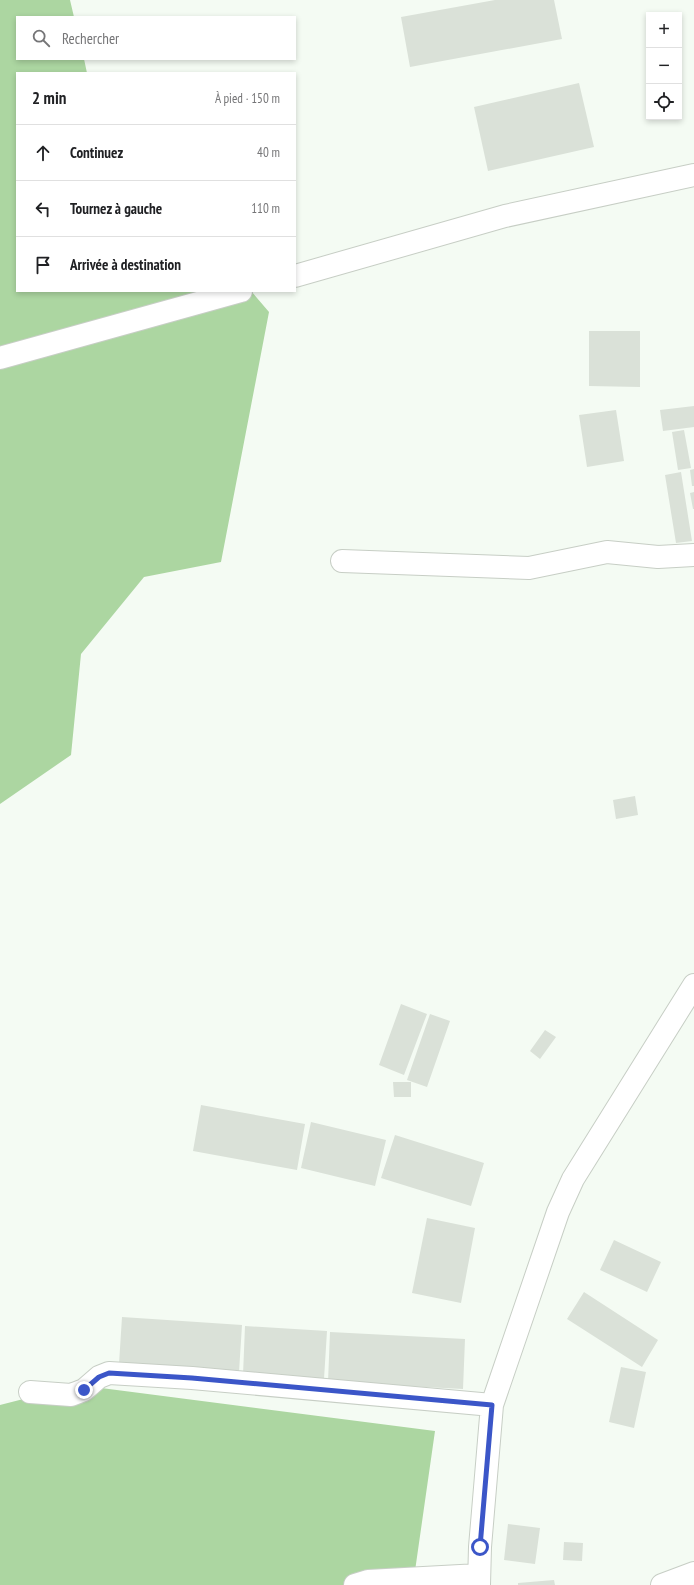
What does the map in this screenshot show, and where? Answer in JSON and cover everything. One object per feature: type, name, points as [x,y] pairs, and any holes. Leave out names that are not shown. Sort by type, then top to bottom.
[{"type":"street","points":[[296,276],[505,216],[694,175]]},
{"type":"street","points":[[0,358],[237,292]]},
{"type":"street","points":[[342,561],[529,568],[607,552],[658,557],[694,555]]},
{"type":"street","points":[[355,1585],[368,1581],[479,1580],[480,1540],[492,1405],[558,1212],[573,1179],[694,985]]},
{"type":"street","points":[[30,1392],[71,1395],[84,1390],[99,1377],[109,1373],[192,1378],[492,1405]]},
{"type":"street","points":[[662,1585],[694,1573]]},
{"type":"green space","points":[[0,0],[70,0],[74,16],[16,16],[16,60],[84,60],[87,72],[16,72],[16,292],[252,292],[269,312],[221,562],[144,577],[81,654],[71,755],[0,804]]},
{"type":"green space","points":[[78,1385],[435,1431],[413,1585],[0,1585],[0,1405]]},
{"type":"building","points":[[495,0],[554,0],[562,39],[410,67],[401,17]]},
{"type":"building","points":[[579,83],[594,147],[488,171],[474,107]]},
{"type":"building","points":[[589,331],[640,331],[640,387],[589,386]]},
{"type":"building","points":[[694,406],[694,427],[663,431],[660,410]]},
{"type":"building","points":[[616,410],[624,461],[587,467],[579,415]]},
{"type":"building","points":[[684,430],[691,468],[678,470],[672,432]]},
{"type":"building","points":[[694,469],[694,486],[692,486],[690,470]]},
{"type":"building","points":[[681,472],[692,541],[676,543],[665,475]]},
{"type":"building","points":[[694,492],[694,509],[693,509],[690,493]]},
{"type":"building","points":[[635,796],[638,815],[616,819],[613,800]]},
{"type":"building","points":[[401,1004],[427,1014],[404,1075],[379,1065]]},
{"type":"building","points":[[430,1014],[450,1021],[427,1087],[407,1080]]},
{"type":"building","points":[[545,1030],[556,1037],[540,1059],[530,1051]]},
{"type":"building","points":[[393,1082],[411,1082],[411,1097],[394,1097]]},
{"type":"building","points":[[201,1105],[305,1124],[297,1170],[193,1151]]},
{"type":"building","points":[[311,1122],[386,1140],[375,1186],[301,1168]]},
{"type":"building","points":[[395,1135],[484,1163],[471,1206],[381,1178]]},
{"type":"building","points":[[427,1218],[475,1228],[461,1303],[412,1293]]},
{"type":"building","points":[[614,1240],[661,1262],[647,1292],[600,1270]]},
{"type":"building","points":[[584,1292],[658,1340],[642,1367],[567,1319]]},
{"type":"building","points":[[122,1317],[242,1325],[239,1372],[119,1364]]},
{"type":"building","points":[[245,1326],[327,1331],[324,1379],[243,1375]]},
{"type":"building","points":[[330,1332],[465,1339],[463,1389],[328,1382]]},
{"type":"building","points":[[621,1367],[646,1372],[634,1428],[609,1422]]},
{"type":"building","points":[[508,1524],[540,1528],[535,1564],[504,1560]]},
{"type":"building","points":[[564,1542],[583,1543],[582,1561],[563,1560]]},
{"type":"building","points":[[554,1580],[555,1585],[518,1585],[518,1583]]},
{"type":"route","points":[[84,1390],[99,1377],[109,1373],[192,1378],[492,1405],[480,1547]]}]
